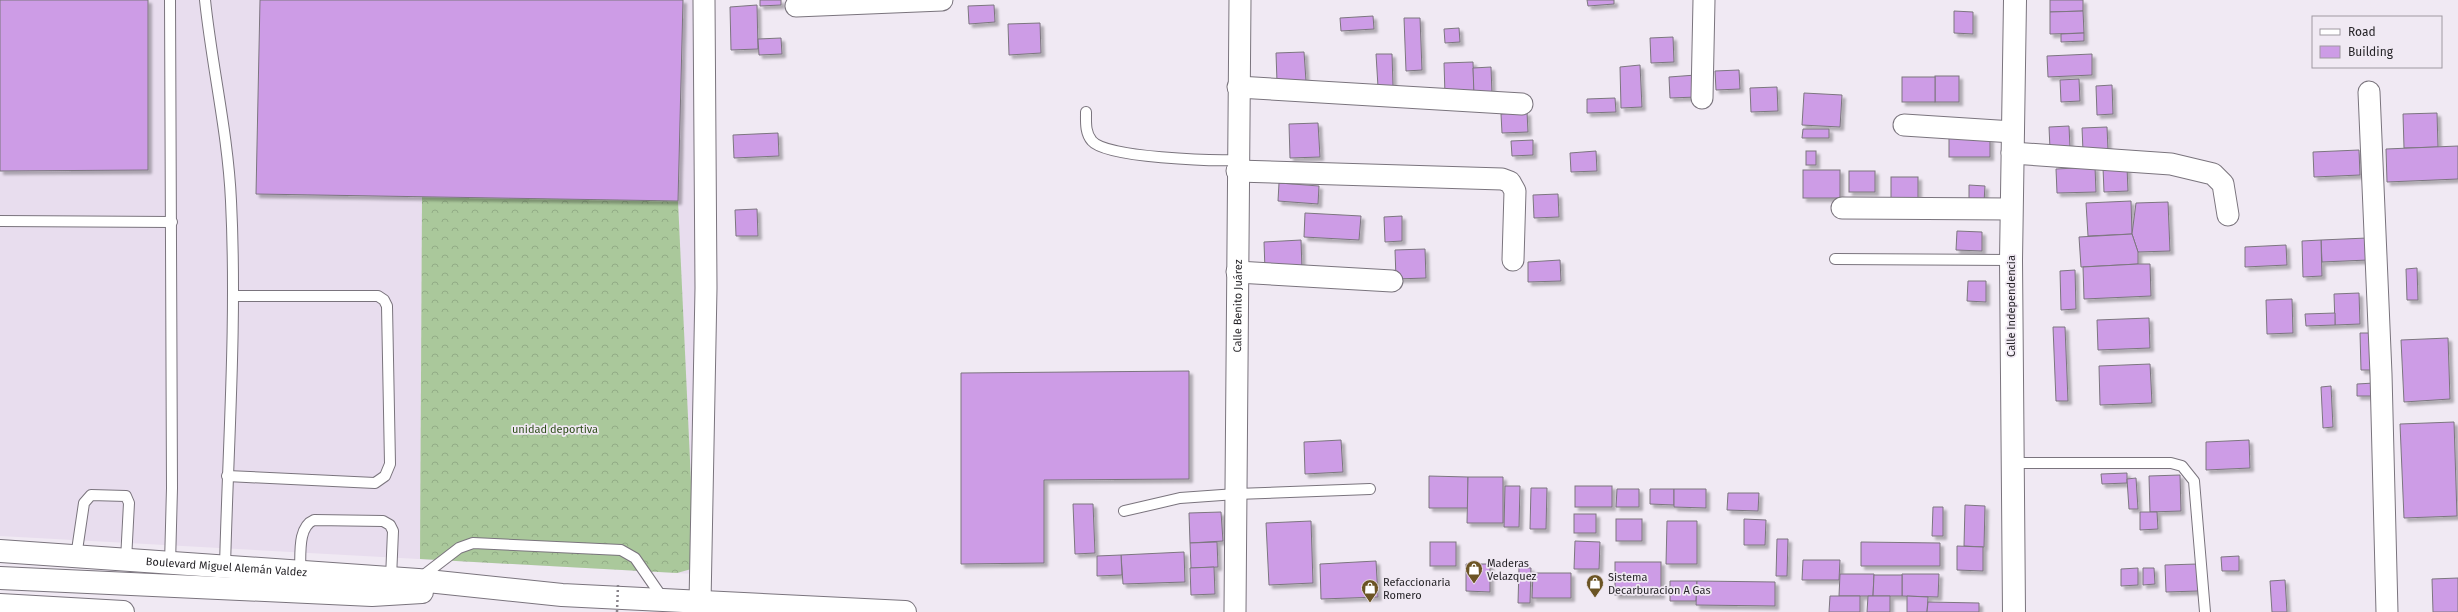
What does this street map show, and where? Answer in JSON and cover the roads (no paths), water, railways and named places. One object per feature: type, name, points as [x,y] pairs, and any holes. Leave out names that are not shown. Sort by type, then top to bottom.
[{"type":"main road","name":"Calle Independencia","points":[[2014,612],[2011,209],[2015,0]]},
{"type":"main road","name":"Boulevard Miguel Alemán Valdez","points":[[0,551],[170,564],[418,580],[562,595],[665,602],[905,612]]},
{"type":"main road","points":[[0,578],[372,595],[422,592],[452,583]]},
{"type":"main road","points":[[0,605],[123,612]]},
{"type":"street","points":[[700,603],[706,288],[704,0]]},
{"type":"street","points":[[796,6],[942,0]]},
{"type":"street","name":"Calle Benito Juárez","points":[[1235,612],[1238,87],[1240,0]]},
{"type":"street","points":[[1702,98],[1704,0]]},
{"type":"street","points":[[1238,87],[1522,104]]},
{"type":"street","points":[[2369,92],[2381,374],[2387,612]]},
{"type":"street","points":[[1904,125],[2171,164],[2213,174],[2223,184],[2228,215]]},
{"type":"street","points":[[1238,166],[1506,180],[1514,186],[1516,191],[1513,260]]},
{"type":"street","points":[[1842,208],[2011,209]]},
{"type":"street","points":[[1237,272],[1392,281]]},
{"type":"lane","points":[[170,0],[172,222],[172,488],[170,564]]},
{"type":"lane","points":[[205,0],[228,165],[234,296],[225,567]]},
{"type":"lane","points":[[1086,112],[1087,134],[1093,143],[1127,154],[1219,161],[1238,166]]},
{"type":"lane","points":[[0,221],[172,222]]},
{"type":"lane","points":[[1835,259],[2011,260]]},
{"type":"lane","points":[[227,476],[375,483],[385,476],[390,464],[387,306],[384,300],[378,296],[234,296]]},
{"type":"lane","points":[[2012,463],[2171,463],[2182,466],[2194,481],[2205,612]]},
{"type":"lane","points":[[1124,511],[1180,498],[1236,494],[1370,489]]},
{"type":"lane","points":[[76,556],[84,502],[91,495],[126,496],[129,503],[126,560]]},
{"type":"lane","points":[[300,572],[303,530],[308,522],[314,520],[383,520],[390,525],[393,531],[391,578]]},
{"type":"lane","points":[[418,580],[459,548],[473,543],[621,550],[635,558],[665,602]]},
{"type":"place","name":"Maderas Velazquez","points":[[1474,584]]},
{"type":"place","name":"Sistema Decarburacion A Gas","points":[[1595,598]]},
{"type":"place","name":"Refaccionaria Romero","points":[[1370,603]]},
{"type":"park label","name":"unidad deportiva","points":[[555,429]]}]
